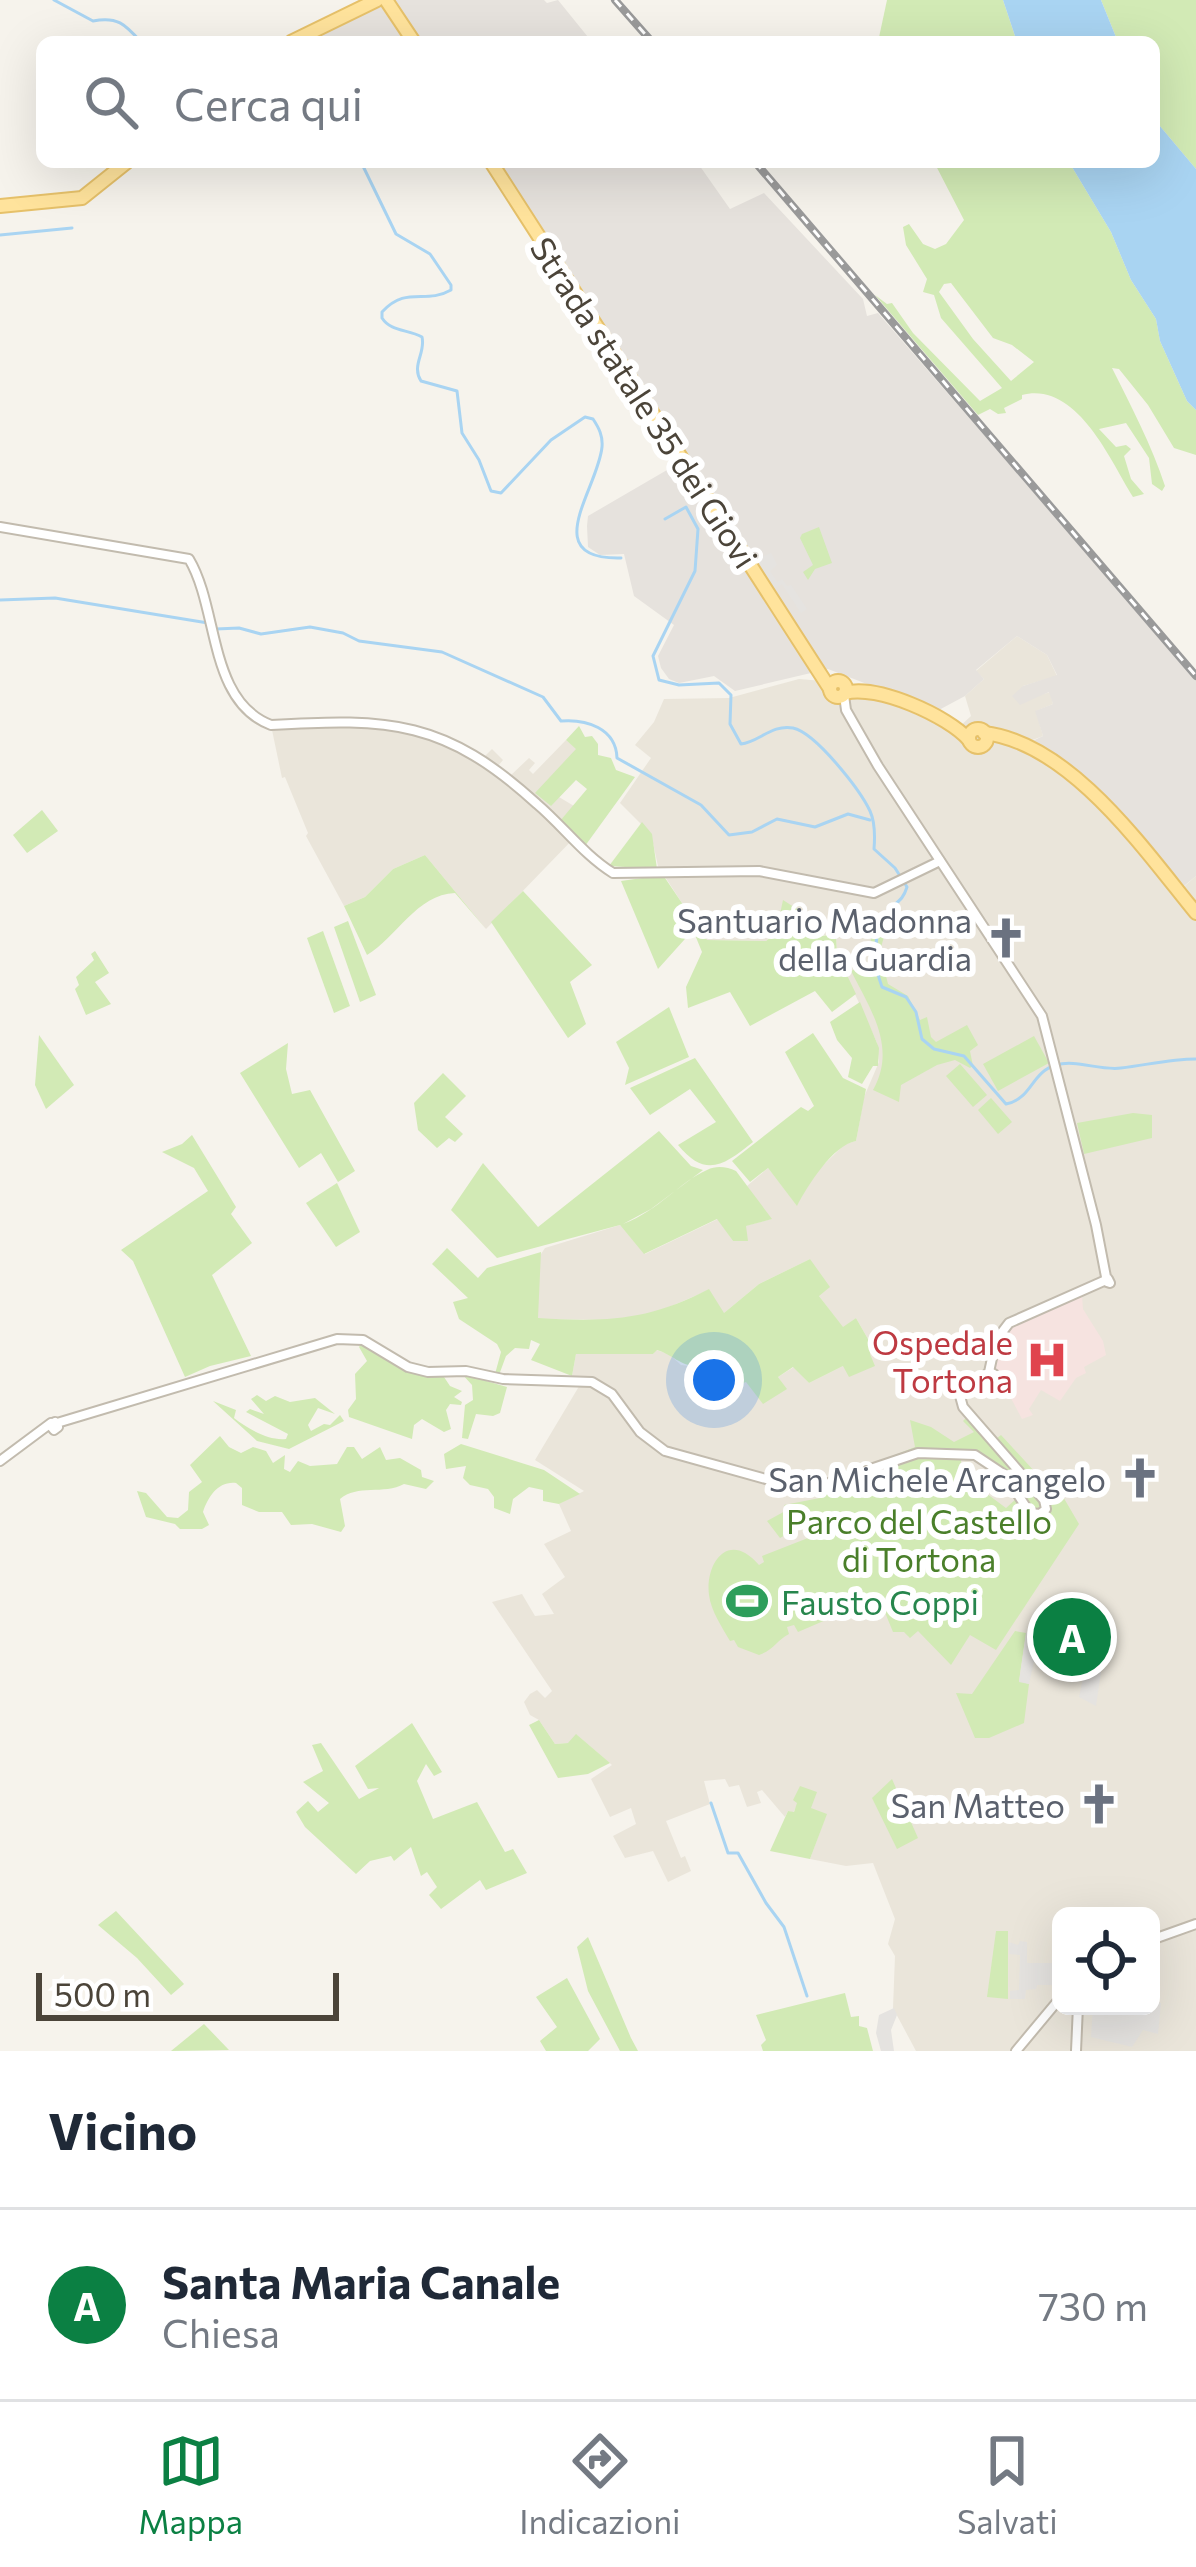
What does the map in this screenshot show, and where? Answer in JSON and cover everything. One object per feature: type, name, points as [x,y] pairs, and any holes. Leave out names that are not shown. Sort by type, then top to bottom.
[{"type":"main road","points":[[303,36],[377,0]]},
{"type":"main road","points":[[386,0],[409,36]]},
{"type":"main road","points":[[0,206],[82,198],[120,168]]},
{"type":"main road","name":"Strada statale 35 dei Giovi","points":[[495,168],[799,642],[834,686]]},
{"type":"main road","points":[[834,686],[880,695],[974,734],[1004,738],[1052,762],[1088,790],[1196,913]]},
{"type":"street","points":[[0,526],[189,559],[236,694],[258,720],[271,725],[393,723],[445,740],[488,764],[536,802],[613,873],[759,871],[869,893],[940,861]]},
{"type":"street","points":[[0,1461],[35,1434],[57,1425],[347,1337],[428,1372],[466,1371],[503,1379],[598,1384],[655,1446],[675,1456],[803,1488],[918,1453],[974,1455],[1005,1475],[1030,1513],[1046,1509],[1044,1500],[963,1407],[960,1396],[961,1390],[990,1373],[1003,1328],[1107,1279],[1054,1060],[1042,1016],[857,730],[834,686]]},
{"type":"street","points":[[1160,1937],[1196,1924]]},
{"type":"street","points":[[1016,2051],[1052,2008]]},
{"type":"street","points":[[1076,2051],[1078,2015]]},
{"type":"shaded area","points":[[384,0],[558,0],[587,36],[311,36]]},
{"type":"shaded area","points":[[498,168],[701,168],[730,209],[764,193],[863,299],[867,316],[878,313],[1196,679],[1196,876],[1178,891],[1108,808],[1022,746],[1043,736],[1035,711],[1053,704],[1049,692],[1020,705],[1012,696],[1023,686],[1057,675],[1047,655],[1017,636],[976,670],[984,679],[937,711],[828,669],[735,691],[714,676],[679,683],[669,679],[658,656],[674,625],[634,596],[624,554],[600,555],[588,547],[587,526],[588,516],[679,463]]},
{"type":"shaded area","points":[[771,553],[777,565],[770,571],[777,582],[782,579],[791,585],[807,609],[801,613],[782,584],[772,590],[753,561]]},
{"type":"shaded area","points":[[1017,636],[1047,655],[1057,676],[1023,686],[1028,699],[1050,692],[1053,704],[1036,711],[1043,736],[1030,741],[1064,770],[1179,891],[1196,876],[1196,2051],[916,2051],[893,2008],[895,1956],[888,1944],[895,1919],[873,1863],[846,1866],[810,1859],[826,1815],[798,1803],[785,1817],[762,1790],[757,1792],[761,1803],[747,1807],[739,1785],[729,1787],[725,1779],[704,1781],[710,1804],[666,1821],[691,1871],[668,1882],[653,1851],[625,1858],[613,1836],[636,1824],[631,1808],[610,1817],[591,1779],[612,1765],[577,1735],[569,1743],[555,1744],[530,1715],[524,1702],[530,1694],[537,1690],[545,1698],[552,1691],[492,1602],[522,1594],[535,1616],[554,1614],[542,1594],[565,1577],[544,1544],[571,1531],[559,1504],[584,1491],[535,1460],[584,1378],[572,1376],[576,1354],[653,1354],[656,1350],[681,1365],[714,1375],[729,1390],[746,1382],[786,1389],[778,1377],[794,1367],[809,1383],[869,1353],[872,1346],[856,1318],[843,1328],[819,1296],[810,1259],[759,1284],[723,1314],[709,1290],[627,1320],[537,1319],[539,1257],[545,1248],[620,1225],[645,1254],[718,1219],[733,1241],[745,1226],[771,1219],[747,1186],[768,1168],[797,1205],[813,1175],[845,1144],[856,1141],[864,1097],[879,1062],[877,1043],[837,954],[836,934],[810,936],[790,926],[806,916],[780,915],[766,941],[706,940],[658,866],[651,834],[620,803],[651,758],[635,745],[654,722],[664,699],[729,698],[799,679],[823,681],[835,701],[858,692],[957,729],[971,716],[965,696],[984,679],[976,671]]},
{"type":"shaded area","points":[[371,724],[422,733],[479,762],[492,749],[503,760],[498,766],[510,776],[529,758],[535,763],[529,770],[533,774],[566,740],[577,749],[550,806],[559,797],[574,806],[560,821],[576,836],[486,929],[425,855],[393,869],[365,897],[344,906],[306,836],[282,778],[272,730]]},
{"type":"shaded area","name":"Ospedale Tortona","points":[[1082,1296],[1083,1309],[1106,1355],[1084,1367],[1086,1373],[1076,1378],[1060,1401],[1041,1390],[1029,1409],[1033,1415],[1022,1419],[995,1368],[1004,1331]]},
{"type":"shaded area","points":[[1026,1633],[1040,1635],[1029,1684],[1019,1682]]},
{"type":"shaded area","points":[[1075,1664],[1101,1672],[1096,1706],[1079,1697],[1083,1679],[1071,1675]]},
{"type":"shaded area","points":[[1009,1942],[1027,1942],[1027,1963],[1052,1963],[1052,1985],[1026,1990],[1025,1999],[1010,1999],[1010,1991],[1019,1990],[1020,1955],[1009,1954]]},
{"type":"shaded area","points":[[894,2008],[894,2051],[881,2051],[876,2033],[879,2015]]},
{"type":"shaded area","points":[[1092,2015],[1160,2015],[1158,2034],[1143,2030],[1132,2047],[1091,2037]]},
{"type":"green space","points":[[887,0],[1003,0],[1015,36],[879,36]]},
{"type":"green space","points":[[1101,0],[1196,0],[1196,169],[1160,126],[1160,36],[1116,36]]},
{"type":"green space","points":[[937,168],[1073,168],[1156,319],[1160,341],[1187,401],[1196,410],[1196,455],[1174,448],[1148,405],[1119,369],[1112,368],[1154,456],[1165,486],[1162,491],[1152,484],[1149,458],[1126,423],[1099,429],[1116,447],[1131,449],[1124,456],[1131,479],[1144,494],[1133,497],[1090,427],[1059,400],[1042,394],[1022,395],[1004,408],[1006,413],[990,409],[978,415],[875,295],[892,303],[913,333],[980,401],[1002,388],[941,318],[934,295],[923,292],[927,279],[906,245],[903,227],[909,224],[923,244],[935,249],[946,244],[964,220]],"holes":[[[951,283],[993,338],[1034,362],[1011,381],[939,292],[944,284]]]},
{"type":"green space","points":[[819,527],[832,563],[815,569],[808,580],[803,572],[813,565],[800,538]]},
{"type":"green space","points":[[579,726],[585,737],[592,736],[598,744],[598,755],[611,758],[616,770],[635,777],[585,846],[560,821],[587,789],[576,780],[551,806],[535,793],[576,749],[566,740]]},
{"type":"green space","points":[[42,810],[58,831],[27,853],[13,835]]},
{"type":"green space","points":[[642,822],[652,834],[657,869],[609,866]]},
{"type":"green space","points":[[425,855],[486,929],[455,893],[441,895],[418,909],[367,955],[344,906],[365,897],[393,869]]},
{"type":"green space","points":[[663,875],[707,940],[766,941],[783,900],[808,916],[791,925],[796,929],[812,936],[836,934],[837,954],[856,994],[832,1012],[815,991],[750,1026],[730,992],[688,1008],[686,987],[702,952],[693,930],[658,969],[621,881]]},
{"type":"green space","points":[[523,891],[592,965],[570,982],[586,1024],[568,1038],[491,922]]},
{"type":"green space","points":[[879,920],[886,930],[879,954],[887,962],[888,984],[908,996],[920,1020],[927,1017],[936,1042],[967,1025],[978,1045],[970,1051],[973,1066],[955,1060],[937,1065],[901,1085],[899,1102],[873,1090],[880,1074],[882,1044],[851,971],[870,962],[867,930]]},
{"type":"green space","points":[[348,921],[376,995],[360,1002],[334,927]]},
{"type":"green space","points":[[323,931],[350,1006],[334,1013],[307,938]]},
{"type":"green space","points":[[95,951],[109,973],[95,982],[111,1004],[86,1015],[75,989],[79,985],[76,977],[94,960],[91,954]]},
{"type":"green space","points":[[860,1002],[879,1048],[878,1066],[873,1066],[862,1084],[848,1077],[852,1058],[830,1022]]},
{"type":"green space","points":[[669,1007],[689,1057],[625,1085],[629,1068],[616,1042]]},
{"type":"green space","points":[[813,1033],[843,1078],[866,1089],[856,1141],[830,1158],[797,1206],[768,1168],[750,1182],[732,1161],[801,1107],[808,1111],[814,1106],[785,1052]]},
{"type":"green space","points":[[39,1035],[74,1085],[46,1109],[35,1085]]},
{"type":"green space","points":[[1034,1036],[1049,1063],[998,1091],[983,1064]]},
{"type":"green space","points":[[288,1043],[286,1069],[292,1094],[310,1090],[355,1171],[338,1182],[321,1153],[299,1168],[240,1073]]},
{"type":"green space","points":[[695,1058],[753,1142],[715,1165],[697,1162],[678,1145],[716,1122],[690,1089],[650,1115],[630,1088]]},
{"type":"green space","points":[[960,1064],[987,1095],[973,1107],[946,1076]]},
{"type":"green space","points":[[443,1073],[466,1096],[445,1117],[463,1134],[437,1148],[418,1130],[414,1103]]},
{"type":"green space","points":[[991,1098],[1012,1122],[998,1134],[978,1110]]},
{"type":"green space","points":[[1133,1113],[1152,1115],[1152,1138],[1084,1154],[1077,1123]]},
{"type":"green space","points":[[659,1131],[691,1166],[703,1170],[690,1180],[714,1167],[736,1171],[772,1219],[746,1226],[748,1241],[733,1241],[717,1219],[644,1254],[620,1225],[497,1258],[451,1210],[483,1163],[538,1227]]},
{"type":"green space","points":[[192,1135],[236,1207],[231,1214],[252,1243],[212,1275],[251,1356],[185,1377],[133,1261],[121,1250],[208,1191],[194,1168],[162,1152]]},
{"type":"green space","points":[[337,1183],[360,1232],[336,1247],[306,1203]]},
{"type":"green space","points":[[447,1248],[478,1278],[487,1268],[541,1252],[538,1318],[562,1319],[646,1313],[709,1289],[724,1313],[759,1284],[810,1259],[830,1287],[819,1296],[843,1327],[856,1318],[872,1346],[875,1366],[849,1377],[843,1366],[809,1383],[793,1367],[778,1377],[787,1389],[763,1404],[746,1382],[721,1389],[714,1376],[657,1350],[653,1354],[576,1354],[572,1376],[531,1360],[540,1344],[531,1340],[529,1349],[515,1348],[506,1356],[499,1375],[495,1374],[501,1352],[497,1344],[459,1319],[453,1302],[468,1298],[432,1264]]},
{"type":"green space","points":[[361,1344],[406,1370],[444,1377],[462,1391],[454,1397],[461,1405],[450,1404],[446,1410],[451,1429],[444,1432],[422,1419],[414,1425],[412,1439],[349,1417],[356,1399],[355,1374],[367,1361]]},
{"type":"green space","points":[[462,1374],[507,1387],[500,1413],[476,1414],[468,1439],[462,1438],[465,1405],[473,1400],[472,1385]]},
{"type":"green space","points":[[257,1395],[266,1401],[275,1396],[290,1402],[315,1398],[335,1414],[318,1408],[308,1425],[311,1431],[330,1425],[340,1415],[344,1421],[289,1449],[257,1441],[213,1401],[236,1410],[234,1418],[252,1430],[286,1439],[288,1434],[246,1412],[264,1414],[251,1399]]},
{"type":"green space","points":[[967,1417],[1041,1500],[1042,1509],[1032,1512],[1004,1472],[966,1451],[923,1451],[839,1477],[915,1447],[910,1420],[954,1442],[974,1432],[963,1421]]},
{"type":"green space","name":"Parco del Castello di Tortona","points":[[1001,1435],[1036,1473],[1055,1483],[1079,1524],[996,1650],[970,1635],[951,1665],[918,1631],[910,1638],[904,1632],[893,1632],[884,1610],[869,1615],[863,1604],[798,1632],[794,1625],[787,1627],[789,1634],[759,1655],[730,1641],[710,1601],[711,1572],[729,1550],[748,1555],[759,1565],[764,1562],[762,1556],[808,1538],[800,1527],[780,1538],[767,1521],[787,1510],[784,1505],[825,1497],[824,1489],[912,1456],[962,1456],[959,1473],[1006,1508],[1017,1498],[1024,1509],[1042,1516],[1046,1498],[997,1438]]},
{"type":"green space","points":[[220,1436],[241,1453],[253,1447],[266,1451],[273,1463],[285,1455],[284,1469],[290,1472],[298,1461],[310,1466],[337,1464],[347,1447],[354,1447],[362,1459],[380,1447],[386,1460],[400,1458],[434,1481],[426,1489],[404,1484],[347,1495],[340,1499],[345,1526],[341,1532],[312,1524],[291,1525],[282,1512],[259,1512],[242,1505],[242,1488],[236,1483],[219,1487],[211,1496],[203,1512],[209,1525],[202,1529],[180,1529],[146,1517],[137,1491],[146,1493],[167,1517],[178,1518],[188,1510],[189,1492],[202,1482],[190,1465]]},
{"type":"green space","points":[[461,1444],[544,1470],[580,1494],[559,1504],[543,1501],[543,1490],[529,1487],[513,1499],[510,1514],[494,1508],[488,1489],[463,1478],[466,1466],[446,1469],[444,1454]]},
{"type":"green space","points":[[1015,1631],[1026,1633],[1019,1681],[1029,1684],[1024,1723],[989,1738],[975,1738],[956,1693],[972,1694]]},
{"type":"green space","points":[[539,1720],[555,1744],[568,1743],[576,1734],[610,1763],[588,1774],[558,1778],[529,1725]]},
{"type":"green space","points":[[412,1723],[442,1772],[434,1776],[426,1764],[417,1781],[433,1819],[477,1802],[505,1852],[513,1849],[527,1873],[486,1890],[480,1880],[441,1909],[429,1895],[437,1887],[427,1872],[421,1876],[411,1847],[394,1861],[391,1856],[370,1861],[356,1874],[305,1827],[296,1812],[308,1801],[318,1812],[329,1803],[303,1782],[323,1771],[312,1745],[321,1743],[359,1799],[379,1788],[368,1789],[355,1766]]},
{"type":"green space","points":[[892,1779],[918,1838],[897,1849],[872,1798]]},
{"type":"green space","points":[[800,1786],[817,1792],[811,1808],[827,1814],[810,1859],[770,1851],[788,1811],[794,1812],[797,1803],[793,1800]]},
{"type":"green space","points":[[116,1911],[184,1984],[171,1995],[98,1925]]},
{"type":"green space","points":[[996,1931],[1008,1931],[1008,1999],[987,1997]]},
{"type":"green space","points":[[588,1937],[638,2051],[620,2051],[588,1991],[577,1947]]},
{"type":"green space","points":[[567,1978],[600,2039],[588,2051],[546,2051],[540,2041],[557,2027],[536,1997]]},
{"type":"green space","points":[[845,1993],[851,2017],[859,2016],[859,2026],[867,2028],[873,2051],[763,2051],[766,2040],[756,2015]]},
{"type":"green space","points":[[204,2024],[229,2050],[171,2051]]},
{"type":"water","points":[[1003,0],[1101,0],[1116,36],[1015,36]]},
{"type":"water","points":[[1160,126],[1196,169],[1196,410],[1187,401],[1160,341],[1156,319],[1131,280],[1111,232],[1073,168],[1160,168]]},
{"type":"waterway","points":[[54,0],[93,21],[120,23],[136,36]]},
{"type":"waterway","points":[[364,168],[396,234],[430,254],[451,285],[442,294],[400,299],[382,312],[382,318],[422,337],[421,381],[457,391],[462,433],[491,491],[501,493],[551,440],[585,417],[593,419],[602,447],[577,535],[582,547],[596,556],[621,558]]},
{"type":"waterway","points":[[0,235],[72,228]]},
{"type":"waterway","points":[[665,519],[686,507],[698,529],[695,571],[653,656],[659,680],[679,685],[719,683],[731,695],[730,724],[741,744],[793,728],[825,751],[857,790],[872,815],[874,849],[907,887],[879,927],[879,978],[882,987],[906,997],[916,1012],[922,1039],[934,1049],[964,1056],[1006,1104],[1021,1097],[1041,1073],[1056,1065],[1113,1068],[1196,1059]]},
{"type":"waterway","points":[[0,600],[55,598],[208,623]]},
{"type":"waterway","points":[[216,629],[261,634],[310,627],[359,641],[442,652],[543,697],[561,721],[598,728],[611,739],[617,758],[701,805],[729,835],[752,832],[777,819],[815,827],[848,814],[870,820]]},
{"type":"waterway","points":[[711,1803],[728,1853],[738,1853],[784,1927],[807,1996]]},
{"type":"railway","points":[[615,0],[647,36]]},
{"type":"railway","points":[[760,168],[1196,676]]},
{"type":"place","name":"Santuario Madonna della Guardia","points":[[1006,938]]},
{"type":"place","name":"Ospedale Tortona","points":[[1047,1360]]},
{"type":"place","name":"San Michele Arcangelo","points":[[1140,1478]]},
{"type":"place","name":"Fausto Coppi","points":[[747,1601]]},
{"type":"place","name":"Santa Maria Canale","points":[[1072,1637]]},
{"type":"place","name":"San Matteo","points":[[1099,1804]]}]
